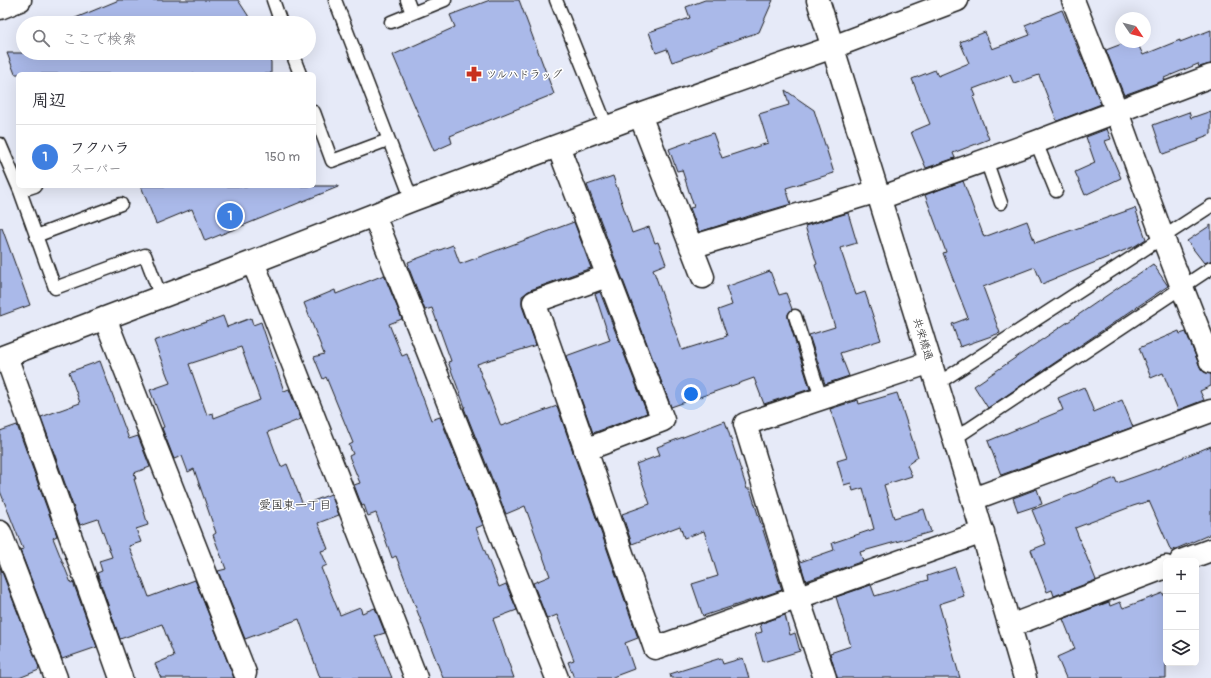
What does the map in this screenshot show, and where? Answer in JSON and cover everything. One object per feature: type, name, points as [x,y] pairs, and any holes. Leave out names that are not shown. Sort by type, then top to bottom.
[{"type":"street","points":[[0,8],[20,0]]},
{"type":"street","name":"共栄橋通","points":[[818,0],[973,499],[1025,678]]},
{"type":"street","points":[[121,678],[3,357],[607,127],[833,47],[957,0]]},
{"type":"street","points":[[1073,0],[1117,112],[1163,238],[1211,362]]},
{"type":"street","points":[[691,247],[879,194],[986,160],[1211,76]]},
{"type":"street","points":[[640,115],[703,277]]},
{"type":"street","points":[[558,146],[663,420],[585,450]]},
{"type":"street","points":[[374,215],[557,678]]},
{"type":"street","points":[[253,262],[416,678]]},
{"type":"street","points":[[607,276],[534,302],[655,648],[983,532]]},
{"type":"street","points":[[105,318],[244,673]]},
{"type":"street","points":[[825,678],[798,598],[745,424],[931,362]]},
{"type":"street","points":[[973,499],[1211,411]]},
{"type":"street","points":[[0,532],[56,678]]},
{"type":"street","points":[[1189,558],[1211,550]]},
{"type":"street","points":[[1010,626],[1163,568]]},
{"type":"lane","points":[[272,0],[278,16]]},
{"type":"lane","points":[[335,0],[412,200]]},
{"type":"lane","points":[[407,0],[412,13]]},
{"type":"lane","points":[[391,22],[445,0]]},
{"type":"lane","points":[[556,0],[607,127]]},
{"type":"lane","points":[[295,60],[299,72]]},
{"type":"lane","points":[[316,117],[332,161],[388,140]]},
{"type":"lane","points":[[1036,142],[1056,191]]},
{"type":"lane","points":[[0,144],[16,182]]},
{"type":"lane","points":[[986,160],[1001,203]]},
{"type":"lane","points":[[19,188],[56,288],[145,255],[161,297]]},
{"type":"lane","points":[[20,191],[29,188]]},
{"type":"lane","points":[[36,236],[121,204]]},
{"type":"lane","points":[[937,384],[1211,206]]},
{"type":"lane","points":[[954,439],[1211,268]]},
{"type":"lane","points":[[795,316],[821,398]]},
{"type":"building","points":[[119,0],[238,0],[248,16],[80,16]]},
{"type":"building","name":"ツルハドラッグ","points":[[490,0],[519,0],[554,94],[450,136],[452,143],[434,151],[393,55],[455,27],[450,15]]},
{"type":"building","points":[[705,0],[773,0],[759,32],[672,62],[667,49],[656,53],[649,32],[690,18],[686,7]]},
{"type":"building","points":[[1062,10],[1101,104],[1057,121],[1039,75],[1014,84],[1010,75],[973,89],[976,96],[973,97],[989,139],[953,153],[955,158],[926,168],[911,132],[930,124],[912,79],[935,70],[938,76],[969,63],[960,42],[985,32],[992,49],[1030,35],[1025,25]]},
{"type":"building","points":[[1211,30],[1211,64],[1199,67],[1198,64],[1164,78],[1165,80],[1124,95],[1106,50],[1115,47],[1115,48],[1140,48],[1143,55],[1180,40],[1180,42]]},
{"type":"building","points":[[7,53],[16,53],[16,60],[270,60],[271,62],[271,72],[16,72],[15,74]]},
{"type":"building","points":[[785,90],[814,110],[834,173],[786,188],[791,204],[699,232],[690,208],[694,207],[682,170],[677,171],[669,149],[713,133],[722,158],[768,143],[759,114],[789,105]]},
{"type":"building","points":[[1211,111],[1211,134],[1198,139],[1199,141],[1163,154],[1153,125],[1189,112],[1191,118]]},
{"type":"building","points":[[1107,129],[1111,139],[1105,141],[1121,178],[1085,195],[1075,172],[1095,163],[1086,137]]},
{"type":"building","points":[[613,176],[632,233],[649,227],[655,243],[658,242],[666,264],[653,269],[682,350],[727,336],[718,310],[732,305],[726,287],[770,271],[779,295],[786,293],[792,309],[788,314],[788,318],[810,389],[764,404],[754,378],[671,407],[587,185]]},
{"type":"building","points":[[963,181],[984,237],[1027,221],[1035,243],[1135,208],[1146,239],[1135,246],[1042,284],[1035,267],[983,287],[1000,333],[960,347],[952,324],[968,318],[943,253],[946,252],[925,195]]},
{"type":"building","points":[[316,186],[338,186],[205,241],[192,209],[156,224],[142,188],[316,188]]},
{"type":"building","points":[[848,213],[857,243],[840,248],[856,295],[865,292],[881,340],[840,353],[849,376],[825,384],[809,335],[835,327],[815,265],[817,264],[805,226]]},
{"type":"building","points":[[574,222],[591,268],[530,290],[522,296],[522,306],[536,345],[477,364],[501,426],[557,406],[638,638],[625,643],[634,669],[610,678],[574,678],[568,662],[574,660],[557,615],[547,619],[533,583],[550,576],[525,506],[506,514],[464,408],[465,407],[448,362],[451,361],[432,308],[425,310],[408,266],[408,262],[453,245],[460,264]]},
{"type":"building","points":[[1211,225],[1211,261],[1204,263],[1187,241]]},
{"type":"building","points":[[0,228],[2,228],[30,305],[0,316]]},
{"type":"building","points":[[1153,264],[1168,286],[988,408],[974,386]]},
{"type":"building","points":[[384,275],[402,319],[389,324],[402,356],[407,354],[431,420],[440,417],[483,525],[476,528],[499,587],[506,584],[517,610],[493,619],[514,678],[443,678],[396,556],[392,558],[376,513],[368,516],[364,505],[362,506],[354,485],[360,483],[349,456],[353,454],[349,445],[353,443],[326,377],[323,379],[314,357],[324,354],[304,303],[335,290],[336,294]]},
{"type":"building","points":[[600,292],[647,413],[593,433],[566,356],[610,340],[595,294]]},
{"type":"building","points":[[223,316],[227,327],[251,318],[253,325],[261,322],[284,391],[289,389],[301,419],[268,432],[281,467],[287,464],[303,505],[331,494],[339,515],[318,523],[328,549],[321,551],[327,565],[321,568],[340,615],[360,607],[362,613],[375,608],[385,633],[375,636],[392,678],[320,678],[299,619],[245,639],[218,571],[226,569],[213,535],[216,533],[194,469],[188,472],[182,456],[174,459],[150,390],[170,383],[154,341]],"holes":[[[241,347],[260,400],[214,418],[213,413],[207,415],[189,364]]]},
{"type":"building","points":[[1179,331],[1180,334],[1186,332],[1200,367],[1204,372],[1211,374],[1211,386],[1200,391],[1204,400],[1178,410],[1163,373],[1151,378],[1139,348]]},
{"type":"building","points":[[100,361],[129,439],[138,436],[150,467],[134,473],[136,479],[134,479],[148,525],[136,529],[141,542],[129,546],[149,597],[195,580],[234,678],[161,678],[155,664],[174,656],[162,624],[120,639],[97,573],[102,571],[99,561],[112,557],[98,519],[80,525],[41,417],[80,403],[69,372]]},
{"type":"building","points":[[1084,387],[1094,412],[1122,400],[1133,427],[1001,475],[988,441],[1063,410],[1058,398]]},
{"type":"building","points":[[897,393],[918,457],[907,465],[912,476],[884,485],[894,518],[924,509],[931,532],[860,552],[863,561],[806,581],[800,562],[834,550],[832,543],[874,529],[863,488],[853,491],[851,483],[844,485],[837,461],[847,458],[830,409],[858,400],[859,404]]},
{"type":"building","points":[[725,421],[747,489],[750,489],[782,590],[703,616],[692,584],[718,576],[704,531],[684,538],[680,526],[632,544],[622,514],[650,504],[636,464],[660,455],[657,447]]},
{"type":"building","points":[[17,425],[57,536],[53,538],[71,583],[73,582],[97,647],[62,659],[20,550],[23,549],[0,491],[0,431]]},
{"type":"building","points":[[1211,446],[1211,534],[1171,551],[1149,501],[1133,506],[1075,528],[1096,580],[1054,596],[1052,590],[1047,592],[1031,550],[1046,544],[1032,510],[1115,478],[1117,483],[1162,467]]},
{"type":"building","points":[[1037,489],[1042,504],[1018,512],[1013,498]]},
{"type":"building","points":[[0,567],[39,667],[39,670],[19,678],[0,678]]},
{"type":"building","points":[[955,567],[964,596],[939,604],[960,678],[837,678],[830,653],[851,646],[836,597],[871,585],[875,596],[928,580],[927,576]]},
{"type":"building","points":[[1163,593],[1163,666],[1166,666],[1166,678],[1066,678],[1057,657],[1075,649],[1063,619],[1109,602],[1110,606],[1120,602],[1123,608]]},
{"type":"building","points":[[785,615],[790,635],[795,633],[800,651],[763,662],[755,634],[762,632],[760,624]]},
{"type":"building","points":[[721,658],[723,664],[743,658],[749,678],[671,678],[670,674]]},
{"type":"place","name":"ツルハドラッグ","points":[[474,74]]},
{"type":"place","name":"フクハラ","points":[[230,216]]},
{"type":"district","name":"愛国東一丁目","points":[[295,505]]}]
